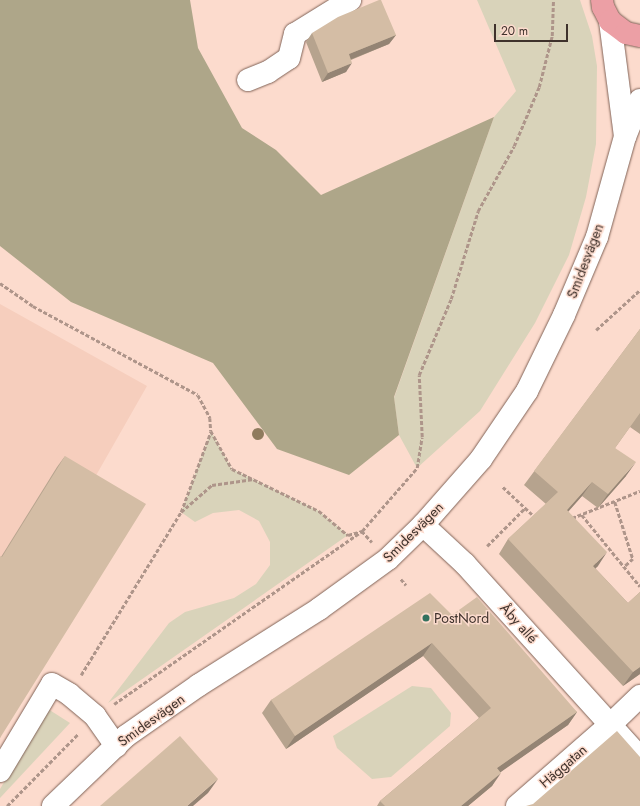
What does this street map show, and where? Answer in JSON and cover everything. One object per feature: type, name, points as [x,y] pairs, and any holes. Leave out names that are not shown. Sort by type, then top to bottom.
[{"type":"main road","points":[[602,0],[603,7],[610,21],[626,33],[640,36]]},
{"type":"street","points":[[248,80],[268,72],[290,58],[294,34],[350,0]]},
{"type":"street","name":"Smidesvägen","points":[[610,21],[625,137]]},
{"type":"street","name":"Smidesvägen","points":[[53,806],[126,736],[199,685],[331,600],[388,559],[423,525],[481,459],[527,391],[564,315],[597,237],[625,137],[640,100]]},
{"type":"street","name":"Åby allé","points":[[423,525],[465,564],[640,758]]},
{"type":"street","points":[[0,771],[52,684],[69,694],[95,716],[116,746]]},
{"type":"street","points":[[610,725],[640,696]]},
{"type":"street","name":"Häggatan","points":[[517,806],[610,725]]},
{"type":"path","points":[[7,806],[95,716],[362,531],[417,468],[422,437],[420,375],[450,300],[478,211],[514,146],[539,87],[552,36],[553,0]]},
{"type":"path","points":[[0,283],[32,306],[198,395],[210,418],[211,431],[232,469],[255,478],[319,511],[348,535],[362,531]]},
{"type":"path","points":[[596,330],[640,290]]},
{"type":"path","points":[[69,694],[181,512],[211,431]]},
{"type":"path","points":[[181,512],[212,485],[255,478]]},
{"type":"path","points":[[503,487],[541,522]]},
{"type":"path","points":[[568,520],[640,491]]},
{"type":"path","points":[[615,502],[634,559],[624,566]]},
{"type":"path","points":[[487,546],[525,508]]},
{"type":"path","points":[[582,515],[640,586]]},
{"type":"shaded area","points":[[0,0],[190,0],[198,48],[242,128],[276,150],[321,195],[494,117],[394,397],[399,435],[349,475],[277,449],[213,363],[71,302],[0,246]]},
{"type":"shaded area","points":[[477,0],[580,0],[592,36],[597,66],[596,144],[586,197],[569,255],[535,323],[480,411],[417,468],[399,435],[394,398],[494,117],[516,91]]},
{"type":"shaded area","points":[[0,304],[147,386],[90,486],[0,737]]},
{"type":"shaded area","points":[[211,431],[232,469],[319,511],[348,535],[108,703],[169,623],[185,612],[234,598],[256,584],[270,565],[270,542],[259,521],[239,510],[213,513],[195,522],[181,512]]},
{"type":"shaded area","points":[[412,686],[431,688],[451,713],[450,726],[391,777],[372,779],[337,748],[333,736]]},
{"type":"shaded area","points":[[48,709],[70,723],[0,798],[0,789]]},
{"type":"building","points":[[381,0],[396,35],[349,54],[352,63],[328,73],[312,33],[338,17]]},
{"type":"building","points":[[640,329],[640,413],[615,448],[636,462],[608,494],[592,482],[567,510],[607,552],[593,566],[628,603],[640,592],[640,667],[633,672],[508,539],[558,492],[534,471]]},
{"type":"building","points":[[65,456],[146,504],[0,738],[0,556],[2,557]]},
{"type":"building","points":[[430,593],[452,615],[477,597],[577,712],[497,768],[501,773],[461,806],[385,806],[380,801],[491,708],[432,643],[295,736],[271,700]]},
{"type":"building","points":[[617,731],[640,757],[640,806],[526,806],[533,804]]},
{"type":"building","points":[[180,736],[218,779],[187,806],[100,806]]},
{"type":"place","name":"PostNord","points":[[426,618]]}]
